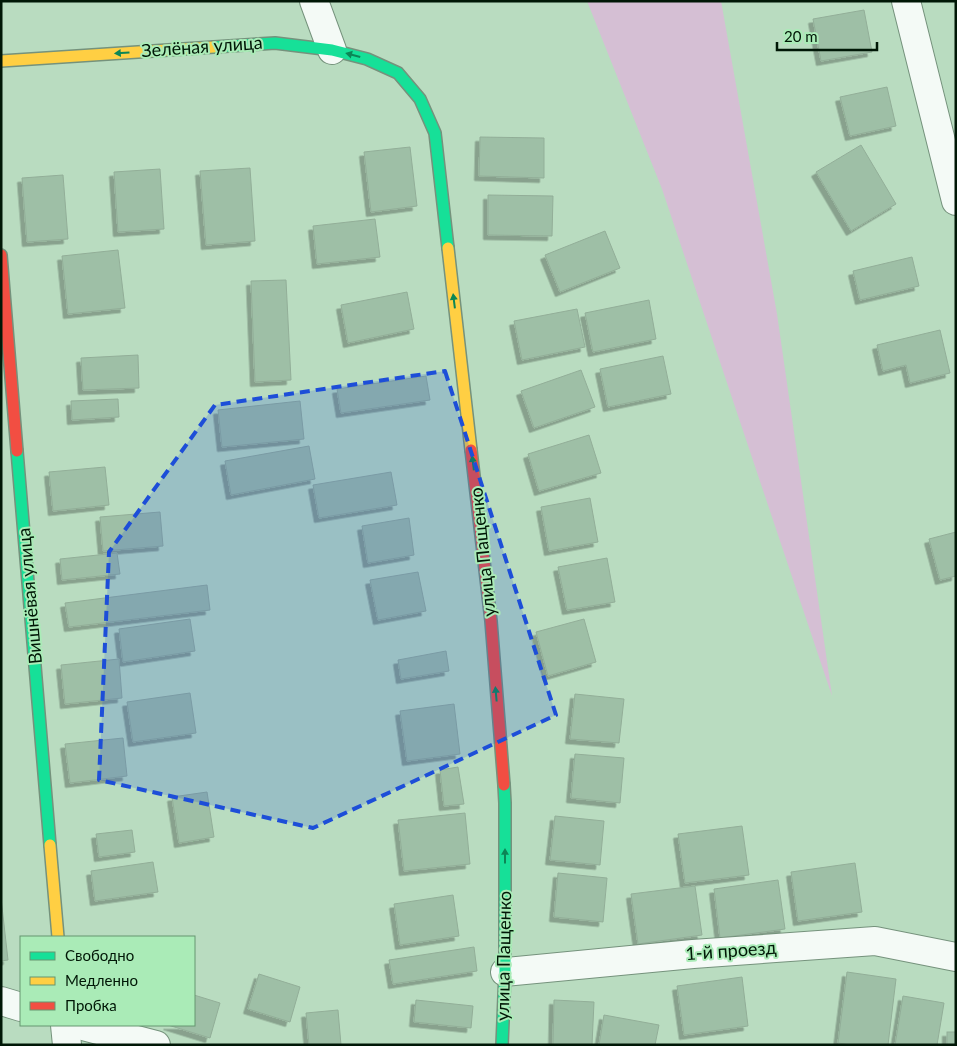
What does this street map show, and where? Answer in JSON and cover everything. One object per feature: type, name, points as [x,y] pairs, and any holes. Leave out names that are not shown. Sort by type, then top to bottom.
[{"type":"street","points":[[314,1],[332,50]]},
{"type":"street","points":[[906,1],[956,201]]},
{"type":"street","name":"Зелёная улица","points":[[1,61],[275,43],[332,50],[367,59],[398,73]]},
{"type":"street","name":"улица Пащенко","points":[[398,73],[420,98],[435,133],[492,640],[505,803],[505,972],[502,1045]]},
{"type":"street","name":"Вишнёвая улица","points":[[1,255],[58,936]]},
{"type":"street","name":"1-й проезд","points":[[505,972],[693,954],[875,941],[956,957]]},
{"type":"street","points":[[1,1001],[20,1008]]},
{"type":"street","points":[[65,1026],[68,1045]]},
{"type":"street","points":[[83,1026],[156,1045]]},
{"type":"highlighted area","points":[[445,371],[556,715],[313,828],[99,780],[109,552],[215,405]]},
{"type":"shaded area","points":[[587,1],[721,1],[777,314],[832,696],[662,189]]},
{"type":"building","points":[[864,10],[872,52],[821,61],[813,19]]},
{"type":"building","points":[[887,87],[896,126],[850,136],[840,97]]},
{"type":"building","points":[[480,137],[544,138],[544,178],[479,176]]},
{"type":"building","points":[[861,145],[896,204],[851,231],[816,172]]},
{"type":"building","points":[[410,147],[417,206],[371,212],[364,152]]},
{"type":"building","points":[[250,168],[255,241],[206,245],[200,171]]},
{"type":"building","points":[[160,169],[164,229],[118,232],[114,172]]},
{"type":"building","points":[[63,175],[68,239],[27,242],[22,178]]},
{"type":"building","points":[[488,195],[553,196],[552,236],[488,235]]},
{"type":"building","points":[[375,219],[380,257],[317,264],[313,226]]},
{"type":"building","points":[[605,231],[620,268],[560,292],[545,255]]},
{"type":"building","points":[[118,250],[125,308],[68,314],[62,256]]},
{"type":"building","points":[[912,257],[919,286],[860,300],[853,271]]},
{"type":"building","points":[[286,280],[291,380],[255,382],[251,281]]},
{"type":"building","points":[[407,292],[414,329],[348,343],[341,305]]},
{"type":"building","points":[[649,300],[656,339],[593,352],[585,313]]},
{"type":"building","points":[[577,309],[585,347],[522,360],[514,321]]},
{"type":"building","points":[[940,330],[950,373],[910,383],[906,365],[883,371],[877,345]]},
{"type":"building","points":[[138,355],[139,388],[83,390],[81,358]]},
{"type":"building","points":[[663,356],[671,394],[608,407],[600,369]]},
{"type":"building","points":[[581,370],[595,407],[534,428],[521,391]]},
{"type":"building","points":[[426,376],[430,400],[341,413],[337,389]]},
{"type":"building","points":[[118,399],[119,417],[72,420],[71,401]]},
{"type":"building","points":[[300,401],[304,439],[222,447],[218,410]]},
{"type":"building","points":[[589,435],[601,473],[539,491],[528,454]]},
{"type":"building","points":[[309,446],[315,479],[231,495],[225,461]]},
{"type":"building","points":[[105,467],[109,505],[53,511],[49,472]]},
{"type":"building","points":[[391,472],[397,505],[319,518],[313,485]]},
{"type":"building","points":[[590,498],[598,542],[549,551],[541,507]]},
{"type":"building","points":[[160,512],[163,546],[103,551],[100,517]]},
{"type":"building","points":[[409,518],[414,555],[368,563],[362,526]]},
{"type":"building","points":[[956,532],[956,576],[940,580],[929,539]]},
{"type":"building","points":[[117,553],[120,574],[62,580],[60,559]]},
{"type":"building","points":[[607,558],[615,602],[567,610],[558,567]]},
{"type":"building","points":[[418,572],[426,611],[378,620],[370,580]]},
{"type":"building","points":[[207,585],[210,610],[69,627],[65,603]]},
{"type":"building","points":[[190,619],[195,651],[123,662],[119,629]]},
{"type":"building","points":[[584,619],[596,662],[548,676],[536,632]]},
{"type":"building","points":[[446,651],[449,671],[401,679],[398,660]]},
{"type":"building","points":[[119,659],[122,698],[65,704],[61,665]]},
{"type":"building","points":[[190,693],[196,733],[133,742],[127,702]]},
{"type":"building","points":[[575,694],[624,699],[619,743],[570,739]]},
{"type":"building","points":[[454,704],[460,754],[407,761],[400,711]]},
{"type":"building","points":[[123,738],[127,776],[70,783],[65,744]]},
{"type":"building","points":[[575,754],[624,758],[620,803],[571,798]]},
{"type":"building","points":[[458,767],[464,804],[444,806],[440,770]]},
{"type":"building","points":[[207,792],[214,837],[179,843],[172,797]]},
{"type":"building","points":[[465,813],[470,864],[404,871],[398,820]]},
{"type":"building","points":[[555,816],[604,821],[600,865],[550,860]]},
{"type":"building","points":[[742,826],[749,875],[685,883],[678,834]]},
{"type":"building","points":[[132,830],[135,852],[99,857],[96,834]]},
{"type":"building","points":[[153,862],[158,892],[95,901],[91,871]]},
{"type":"building","points":[[855,863],[862,912],[798,921],[791,872]]},
{"type":"building","points":[[558,873],[607,878],[603,922],[554,917]]},
{"type":"building","points":[[778,880],[785,929],[720,938],[714,889]]},
{"type":"building","points":[[695,886],[702,935],[638,944],[631,894]]},
{"type":"building","points":[[453,895],[459,936],[400,945],[394,904]]},
{"type":"building","points":[[1,898],[8,960],[1,961]]},
{"type":"building","points":[[474,947],[477,971],[393,984],[389,960]]},
{"type":"building","points":[[847,972],[896,979],[888,1045],[838,1043]]},
{"type":"building","points":[[259,974],[300,987],[290,1022],[248,1009]]},
{"type":"building","points":[[742,977],[748,1026],[684,1035],[677,986]]},
{"type":"building","points":[[195,995],[220,1003],[210,1038],[171,1026],[195,1026]]},
{"type":"building","points":[[903,996],[944,1003],[937,1045],[895,1045]]},
{"type":"building","points":[[416,1000],[473,1006],[471,1028],[414,1022]]},
{"type":"building","points":[[554,1000],[594,1002],[592,1045],[553,1045]]},
{"type":"building","points":[[338,1010],[341,1045],[309,1045],[306,1013]]},
{"type":"building","points":[[604,1015],[659,1025],[655,1045],[599,1045]]},
{"type":"building","points":[[947,1032],[956,1032],[956,1045],[947,1045]]},
{"type":"traffic: fast","points":[[214,47],[275,43],[332,50],[367,59],[398,73],[420,99],[435,133],[448,248]]},
{"type":"traffic: fast","points":[[17,451],[50,845]]},
{"type":"traffic: fast","points":[[502,1045],[505,972],[504,785]]},
{"type":"traffic: slow","points":[[1,61],[214,47]]},
{"type":"traffic: slow","points":[[448,248],[471,450]]},
{"type":"traffic: slow","points":[[50,845],[58,936]]},
{"type":"traffic: jam","points":[[1,255],[17,451]]},
{"type":"traffic: jam","points":[[471,450],[491,621],[504,785]]}]
